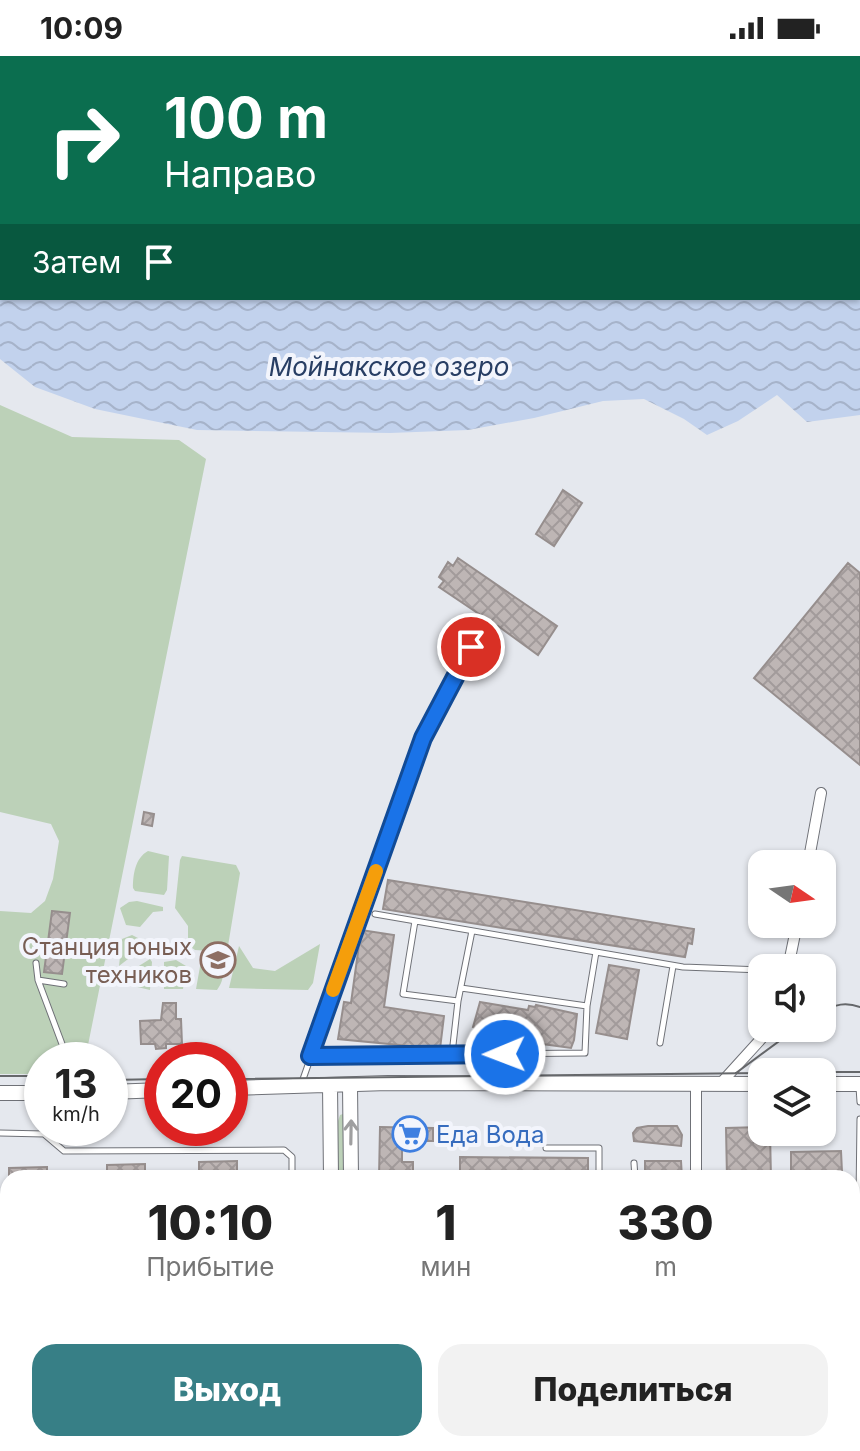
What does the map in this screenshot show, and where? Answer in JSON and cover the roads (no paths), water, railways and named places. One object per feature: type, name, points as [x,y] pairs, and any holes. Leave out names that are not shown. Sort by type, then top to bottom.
[{"type":"street","points":[[811,850],[821,793]]},
{"type":"street","points":[[721,1083],[758,1042]]},
{"type":"street","points":[[696,1083],[696,1170]]},
{"type":"street","points":[[248,1087],[748,1084]]},
{"type":"street","points":[[836,1084],[860,1084]]},
{"type":"street","points":[[330,1085],[331,1170]]},
{"type":"street","points":[[350,1085],[351,1170]]},
{"type":"street","points":[[0,1093],[24,1093]]},
{"type":"lane","points":[[299,1086],[423,738],[471,647]]},
{"type":"lane","points":[[375,914],[673,966],[748,969]]},
{"type":"lane","points":[[415,921],[403,994],[458,1001]]},
{"type":"lane","points":[[452,1054],[458,1001],[472,931]]},
{"type":"lane","points":[[310,1056],[585,1053],[587,1006],[596,952]]},
{"type":"lane","points":[[36,963],[38,980],[61,1042]]},
{"type":"lane","points":[[660,1043],[673,966]]},
{"type":"lane","points":[[38,980],[64,984]]},
{"type":"lane","points":[[461,988],[587,1006]]},
{"type":"lane","points":[[319,997],[329,1001]]},
{"type":"lane","points":[[860,1084],[860,1102]]},
{"type":"lane","points":[[859,1170],[860,1119]]},
{"type":"lane","points":[[0,1133],[44,1134],[64,1151],[284,1150],[292,1157],[292,1170]]},
{"type":"lane","points":[[546,1148],[599,1148],[599,1170]]},
{"type":"lane","points":[[634,1163],[634,1170]]},
{"type":"lane","points":[[860,1417],[860,1451]]},
{"type":"water","name":"Мойнакское озеро","points":[[0,300],[860,300],[860,415],[807,422],[777,395],[738,421],[707,435],[684,419],[644,399],[603,401],[468,430],[390,433],[197,430],[95,409],[35,387],[0,359]]},
{"type":"tram line","points":[[836,1006],[860,1007]]},
{"type":"tram line","points":[[736,1073],[778,1042]]},
{"type":"tram line","points":[[836,1072],[860,1072]]},
{"type":"tram line","points":[[248,1079],[748,1073]]},
{"type":"tram line","points":[[0,1076],[24,1076]]},
{"type":"tram line","points":[[128,1080],[144,1079]]},
{"type":"place","name":"Станция юных техников","points":[[218,960]]},
{"type":"place","name":"Еда Вода","points":[[410,1134]]}]
